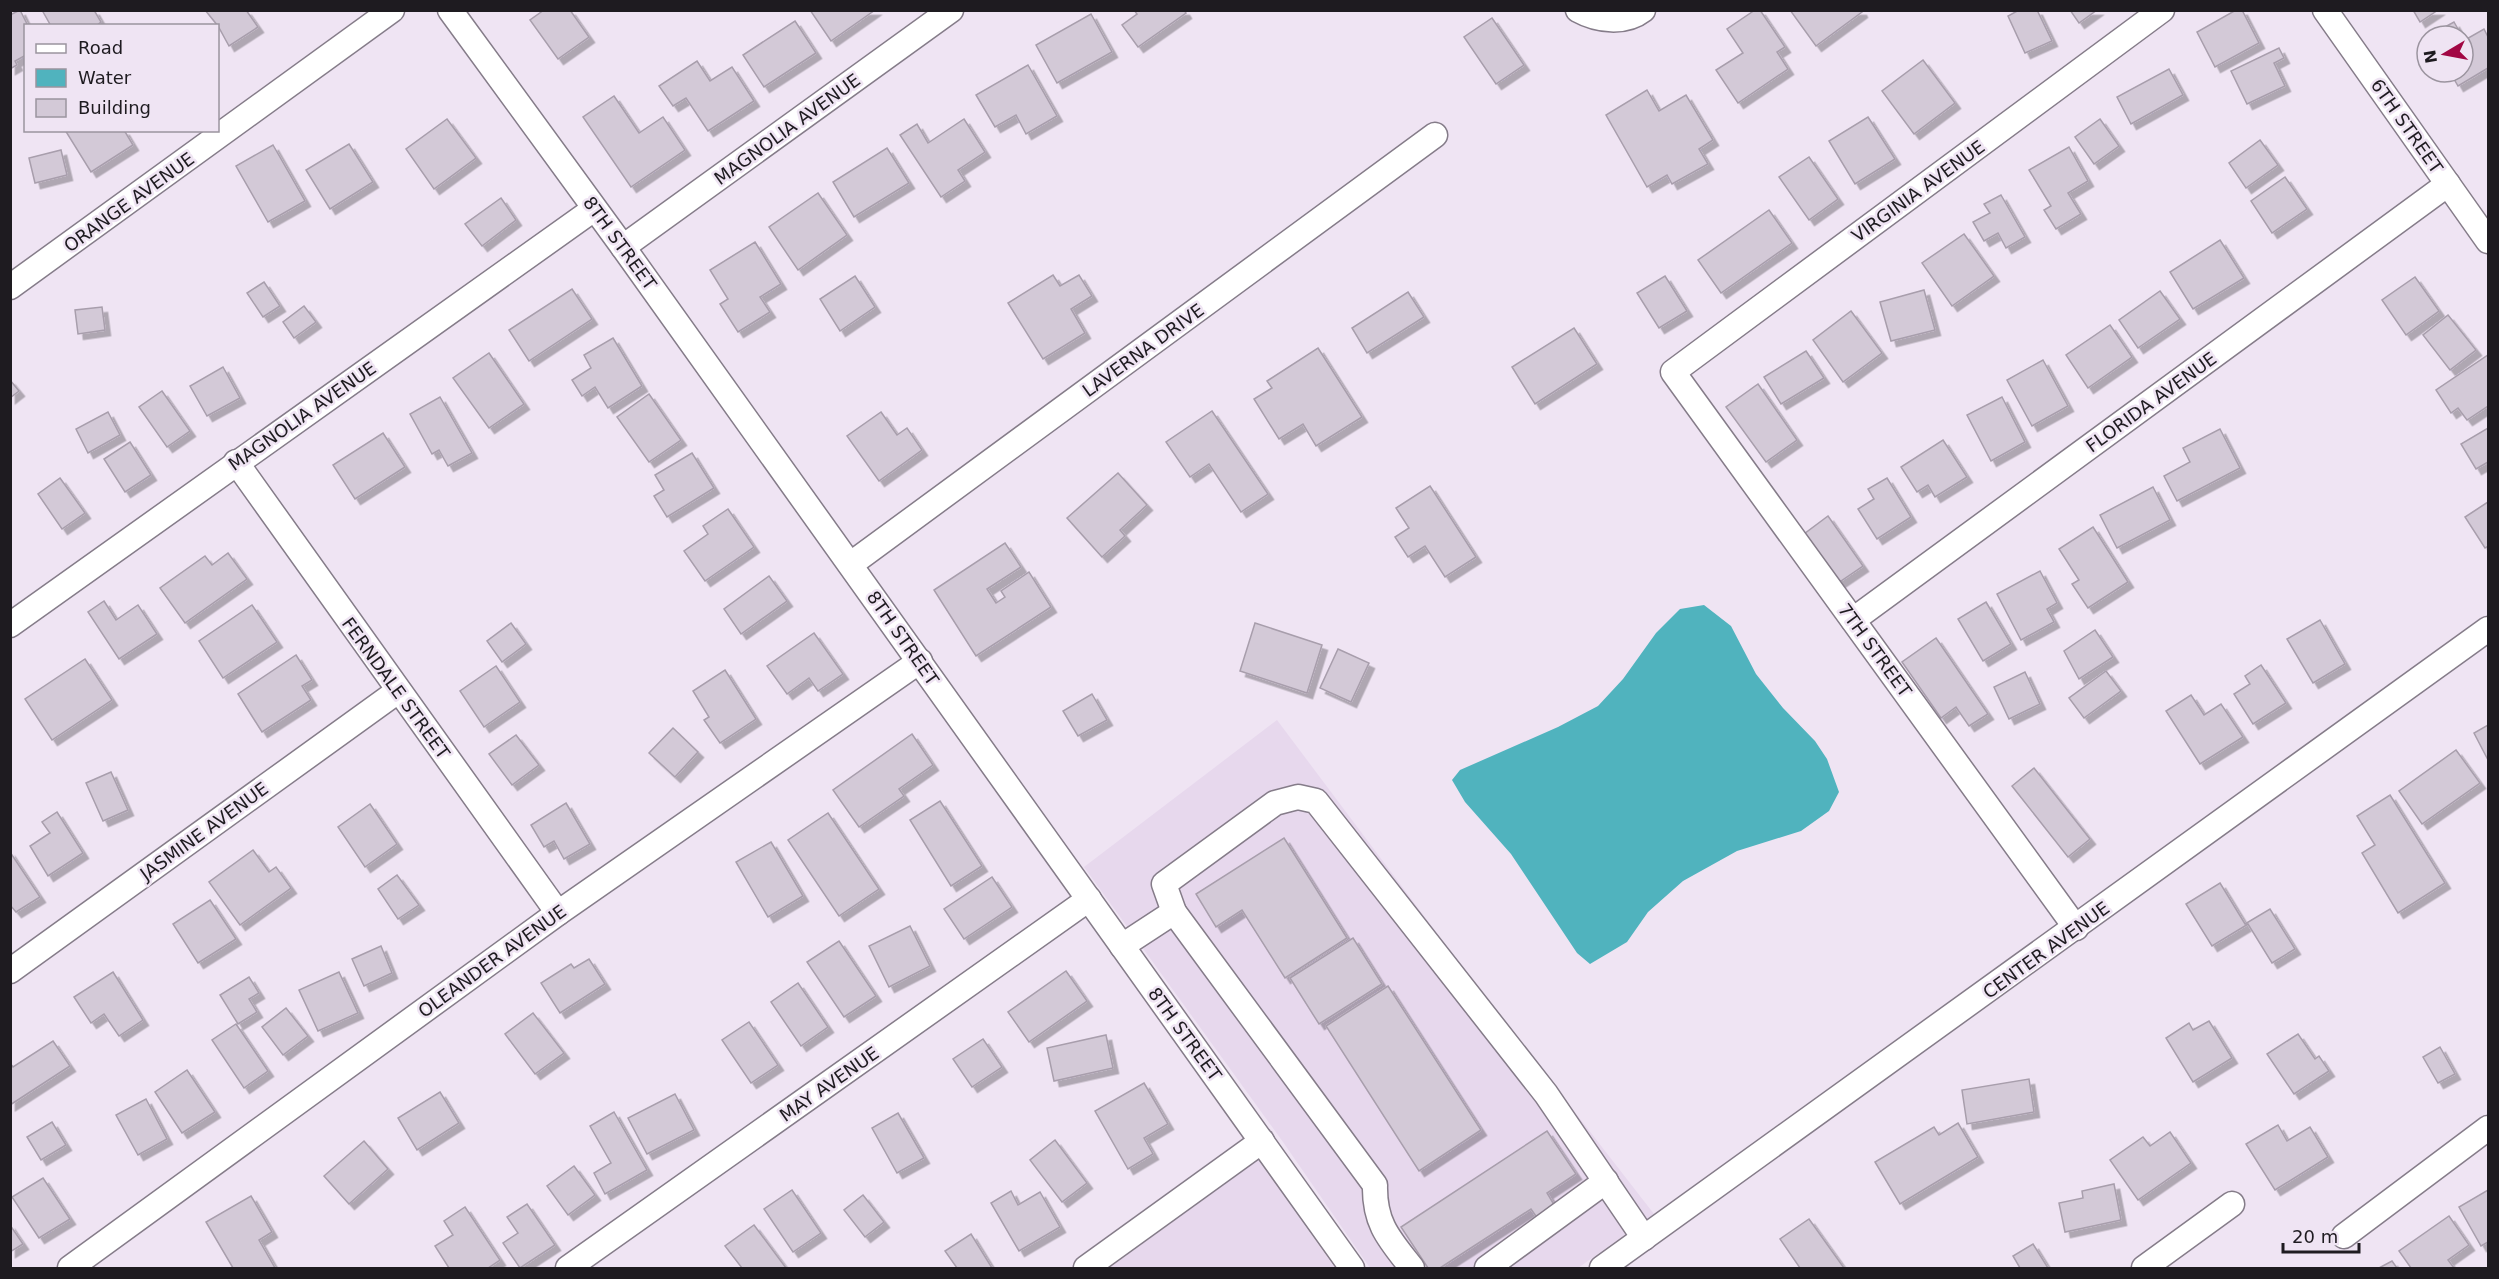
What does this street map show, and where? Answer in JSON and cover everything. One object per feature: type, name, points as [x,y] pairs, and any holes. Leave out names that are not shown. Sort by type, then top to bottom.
[{"type":"street","name":"ORANGE AVENUE","points":[[10,287],[392,10]]},
{"type":"street","name":"8TH STREET","points":[[450,10],[851,564],[1353,1269]]},
{"type":"street","name":"MAGNOLIA AVENUE","points":[[623,247],[951,10]]},
{"type":"street","points":[[1584,14],[1611,20],[1633,18],[1643,10]]},
{"type":"street","name":"VIRGINIA AVENUE","points":[[1673,372],[2162,10]]},
{"type":"street","name":"6TH STREET","points":[[2325,10],[2488,241]]},
{"type":"street","name":"LAVERNA DRIVE","points":[[851,564],[1435,135]]},
{"type":"street","name":"FLORIDA AVENUE","points":[[1853,620],[2448,184]]},
{"type":"street","name":"MAGNOLIA AVENUE","points":[[10,625],[594,209]]},
{"type":"street","name":"7TH STREET","points":[[1673,372],[2076,928]]},
{"type":"street","name":"FERNDALE STREET","points":[[236,462],[558,913]]},
{"type":"street","name":"CENTER AVENUE","points":[[1602,1269],[2488,628]]},
{"type":"street","name":"OLEANDER AVENUE","points":[[70,1269],[558,913],[920,661]]},
{"type":"street","name":"JASMINE AVENUE","points":[[10,971],[398,691]]},
{"type":"street","points":[[1412,1269],[1383,1231],[1374,1204],[1375,1185],[1174,912],[1164,884],[1275,803],[1298,797],[1316,801],[1546,1094],[1644,1238]]},
{"type":"street","name":"MAY AVENUE","points":[[568,1269],[1089,899]]},
{"type":"street","points":[[1122,946],[1174,912]]},
{"type":"street","points":[[2343,1236],[2488,1128]]},
{"type":"street","points":[[1086,1269],[1262,1141]]},
{"type":"street","points":[[1487,1269],[1606,1181]]},
{"type":"street","points":[[2144,1269],[2232,1204]]},
{"type":"shaded area","points":[[1277,720],[1466,972],[1654,1214],[1578,1268],[1370,1268],[1283,1142],[1084,867]]},
{"type":"shaded area","points":[[1258,1160],[1335,1268],[1109,1268]]},
{"type":"water","points":[[1704,605],[1731,626],[1756,674],[1783,708],[1815,741],[1827,759],[1839,792],[1829,811],[1801,831],[1737,851],[1683,881],[1648,912],[1627,942],[1590,964],[1577,953],[1511,854],[1465,802],[1452,780],[1460,770],[1558,727],[1598,706],[1623,679],[1656,633],[1680,609]]},
{"type":"building","points":[[20,10],[27,24],[24,24],[24,56],[15,61],[17,65],[10,69],[10,15]]},
{"type":"building","points":[[42,10],[94,10],[101,22],[98,24],[50,24]]},
{"type":"building","points":[[205,10],[246,10],[258,27],[229,46],[219,24],[216,24]]},
{"type":"building","points":[[544,10],[570,10],[589,37],[558,59],[530,20]]},
{"type":"building","points":[[810,10],[875,10],[831,41]]},
{"type":"building","points":[[1134,10],[1184,10],[1186,13],[1138,47],[1122,25],[1137,14]]},
{"type":"building","points":[[1755,10],[1760,10],[1785,47],[1777,52],[1788,69],[1738,103],[1716,70],[1743,53],[1727,29]]},
{"type":"building","points":[[1790,10],[1861,10],[1862,12],[1816,46]]},
{"type":"building","points":[[2019,10],[2037,10],[2052,41],[2025,53],[2008,16]]},
{"type":"building","points":[[2070,10],[2097,10],[2079,23]]},
{"type":"building","points":[[2236,10],[2242,10],[2259,43],[2215,67],[2197,32]]},
{"type":"building","points":[[2413,10],[2438,10],[2420,22]]},
{"type":"building","points":[[1091,14],[1112,52],[1057,83],[1036,45]]},
{"type":"building","points":[[1492,18],[1524,65],[1496,84],[1464,37]]},
{"type":"building","points":[[795,21],[816,53],[764,87],[743,55]]},
{"type":"building","points":[[2484,29],[2488,37],[2488,68],[2475,76],[2475,34]]},
{"type":"building","points":[[2279,48],[2284,58],[2274,63],[2285,86],[2247,104],[2231,71]]},
{"type":"building","points":[[1923,60],[1955,103],[1914,134],[1882,91]]},
{"type":"building","points":[[697,61],[710,81],[732,67],[754,101],[708,131],[686,98],[673,106],[659,86]]},
{"type":"building","points":[[1028,65],[1057,116],[1026,134],[1016,115],[995,127],[976,95]]},
{"type":"building","points":[[2169,69],[2183,95],[2131,124],[2117,97]]},
{"type":"building","points":[[1647,90],[1659,111],[1686,95],[1713,140],[1699,149],[1708,164],[1672,184],[1667,175],[1647,187],[1606,115]]},
{"type":"building","points":[[614,96],[639,133],[663,117],[685,150],[631,187],[583,117]]},
{"type":"building","points":[[1868,117],[1895,159],[1855,184],[1829,141]]},
{"type":"building","points":[[447,119],[476,158],[434,189],[406,149]]},
{"type":"building","points":[[964,119],[985,152],[958,170],[965,181],[941,197],[900,135],[917,124],[928,143]]},
{"type":"building","points":[[2100,119],[2119,146],[2094,164],[2075,137]]},
{"type":"building","points":[[66,132],[125,132],[133,145],[91,172]]},
{"type":"building","points":[[2260,140],[2278,165],[2246,188],[2229,163]]},
{"type":"building","points":[[349,144],[373,182],[330,209],[306,170]]},
{"type":"building","points":[[273,145],[305,201],[268,222],[236,166]]},
{"type":"building","points":[[2069,147],[2088,181],[2068,193],[2081,214],[2056,229],[2044,210],[2051,206],[2029,170]]},
{"type":"building","points":[[887,148],[909,183],[854,217],[833,182]]},
{"type":"building","points":[[61,150],[67,175],[35,183],[29,158]]},
{"type":"building","points":[[1809,157],[1838,199],[1809,220],[1779,177]]},
{"type":"building","points":[[2285,177],[2307,209],[2272,233],[2251,201]]},
{"type":"building","points":[[818,193],[847,235],[798,270],[769,227]]},
{"type":"building","points":[[2001,195],[2025,237],[2006,248],[1998,233],[1984,241],[1973,222],[1990,213],[1984,204]]},
{"type":"building","points":[[501,198],[516,220],[482,246],[465,224]]},
{"type":"building","points":[[1769,210],[1792,243],[1721,293],[1698,260]]},
{"type":"building","points":[[1964,234],[1994,276],[1952,306],[1922,263]]},
{"type":"building","points":[[2220,240],[2244,278],[2193,309],[2170,272]]},
{"type":"building","points":[[755,242],[781,284],[760,297],[770,312],[738,332],[720,304],[728,299],[710,270]]},
{"type":"building","points":[[1053,275],[1060,286],[1079,275],[1092,296],[1071,309],[1085,333],[1043,359],[1008,303]]},
{"type":"building","points":[[855,276],[875,307],[840,331],[820,299]]},
{"type":"building","points":[[1665,276],[1687,311],[1659,328],[1637,293]]},
{"type":"building","points":[[2415,277],[2439,311],[2406,335],[2382,300]]},
{"type":"building","points":[[264,282],[280,306],[263,317],[247,293]]},
{"type":"building","points":[[572,289],[592,319],[529,361],[509,330]]},
{"type":"building","points":[[1924,290],[1935,330],[1891,341],[1880,302]]},
{"type":"building","points":[[2160,291],[2180,319],[2138,348],[2119,320]]},
{"type":"building","points":[[1408,292],[1424,317],[1367,353],[1352,328]]},
{"type":"building","points":[[304,306],[316,322],[294,338],[283,322]]},
{"type":"building","points":[[102,307],[105,330],[78,334],[75,310]]},
{"type":"building","points":[[1851,311],[1882,353],[1843,382],[1813,340]]},
{"type":"building","points":[[2448,315],[2476,350],[2450,370],[2423,335]]},
{"type":"building","points":[[2110,325],[2132,357],[2088,388],[2066,355]]},
{"type":"building","points":[[1574,328],[1597,364],[1535,404],[1512,367]]},
{"type":"building","points":[[613,338],[642,386],[608,408],[595,387],[582,396],[572,380],[591,368],[584,355]]},
{"type":"building","points":[[1318,348],[1362,417],[1316,446],[1303,424],[1279,439],[1254,399],[1272,388],[1267,381]]},
{"type":"building","points":[[1806,351],[1824,378],[1781,404],[1764,377]]},
{"type":"building","points":[[489,353],[524,404],[489,428],[453,378]]},
{"type":"building","points":[[2488,355],[2488,406],[2467,420],[2458,408],[2451,413],[2436,390]]},
{"type":"building","points":[[2043,360],[2068,406],[2032,426],[2007,380]]},
{"type":"building","points":[[223,367],[240,398],[207,416],[190,386]]},
{"type":"building","points":[[10,380],[19,391],[10,398]]},
{"type":"building","points":[[1758,384],[1797,440],[1766,462],[1726,407]]},
{"type":"building","points":[[162,391],[190,431],[167,447],[139,407]]},
{"type":"building","points":[[649,394],[681,440],[649,462],[617,417]]},
{"type":"building","points":[[440,397],[472,453],[448,466],[439,450],[432,454],[410,414]]},
{"type":"building","points":[[2002,397],[2025,442],[1991,461],[1967,415]]},
{"type":"building","points":[[1212,411],[1268,494],[1241,512],[1209,464],[1190,477],[1166,442]]},
{"type":"building","points":[[108,412],[120,435],[88,453],[76,429]]},
{"type":"building","points":[[881,412],[897,435],[907,428],[922,450],[879,481],[847,436]]},
{"type":"building","points":[[2488,428],[2488,462],[2476,469],[2461,444]]},
{"type":"building","points":[[2220,429],[2240,468],[2177,501],[2164,476],[2190,462],[2183,448]]},
{"type":"building","points":[[383,433],[405,467],[355,499],[333,465]]},
{"type":"building","points":[[1943,440],[1967,477],[1935,497],[1928,485],[1917,492],[1901,467]]},
{"type":"building","points":[[130,442],[151,475],[125,492],[104,459]]},
{"type":"building","points":[[692,453],[714,488],[667,517],[654,496],[664,490],[655,475]]},
{"type":"building","points":[[1118,473],[1147,505],[1120,530],[1125,536],[1102,557],[1067,518]]},
{"type":"building","points":[[60,478],[85,513],[62,529],[38,494]]},
{"type":"building","points":[[1887,478],[1911,517],[1877,539],[1858,509],[1874,499],[1868,489]]},
{"type":"building","points":[[1430,486],[1476,557],[1445,577],[1425,546],[1408,557],[1395,537],[1409,528],[1396,508]]},
{"type":"building","points":[[2153,487],[2170,520],[2117,548],[2100,515]]},
{"type":"building","points":[[2488,502],[2488,546],[2485,548],[2465,517]]},
{"type":"building","points":[[728,509],[754,547],[705,581],[684,551],[708,534],[703,526]]},
{"type":"building","points":[[1828,516],[1863,566],[1838,583],[1804,534]]},
{"type":"building","points":[[2093,527],[2128,582],[2088,608],[2072,584],[2079,580],[2059,549]]},
{"type":"building","points":[[1005,543],[1021,567],[987,589],[996,603],[1005,597],[1001,591],[1029,572],[1051,607],[976,656],[934,590]]},
{"type":"building","points":[[228,553],[247,579],[185,623],[160,588],[205,556],[212,565]]},
{"type":"building","points":[[2040,571],[2057,603],[2047,609],[2054,622],[2021,640],[1997,594]]},
{"type":"building","points":[[769,576],[787,601],[741,634],[724,609]]},
{"type":"building","points":[[104,601],[116,620],[138,605],[157,634],[119,659],[88,612]]},
{"type":"building","points":[[1986,602],[2011,644],[1983,661],[1958,619]]},
{"type":"building","points":[[252,605],[277,642],[223,678],[199,641]]},
{"type":"building","points":[[2320,620],[2345,664],[2313,683],[2287,639]]},
{"type":"building","points":[[511,623],[526,644],[502,662],[487,641]]},
{"type":"building","points":[[1255,623],[1322,645],[1307,693],[1240,671]]},
{"type":"building","points":[[2095,630],[2113,657],[2079,679],[2064,651]]},
{"type":"building","points":[[814,633],[843,674],[818,691],[809,678],[787,694],[767,666]]},
{"type":"building","points":[[1936,638],[1988,714],[1969,726],[1956,707],[1941,718],[1902,662]]},
{"type":"building","points":[[1338,649],[1369,663],[1351,702],[1320,688]]},
{"type":"building","points":[[296,655],[312,680],[302,686],[311,700],[262,732],[238,694]]},
{"type":"building","points":[[85,659],[112,700],[52,740],[25,699]]},
{"type":"building","points":[[2261,665],[2286,703],[2253,724],[2234,694],[2250,684],[2245,676]]},
{"type":"building","points":[[496,666],[520,702],[484,727],[460,691]]},
{"type":"building","points":[[725,670],[756,719],[720,743],[704,720],[709,717],[693,691]]},
{"type":"building","points":[[2106,671],[2121,691],[2084,718],[2069,698]]},
{"type":"building","points":[[2025,672],[2040,704],[2009,719],[1994,687]]},
{"type":"building","points":[[1092,694],[1107,720],[1078,736],[1063,711]]},
{"type":"building","points":[[2191,695],[2204,715],[2221,704],[2243,737],[2200,764],[2166,711]]},
{"type":"building","points":[[2488,725],[2488,760],[2474,733]]},
{"type":"building","points":[[673,728],[698,752],[675,777],[649,753]]},
{"type":"building","points":[[912,734],[933,765],[899,789],[904,796],[859,827],[833,790]]},
{"type":"building","points":[[516,735],[539,765],[512,785],[489,754]]},
{"type":"building","points":[[2456,750],[2480,783],[2422,824],[2399,791]]},
{"type":"building","points":[[2034,768],[2090,839],[2068,857],[2012,786]]},
{"type":"building","points":[[111,772],[128,810],[103,821],[86,783]]},
{"type":"building","points":[[2390,795],[2445,883],[2398,913],[2362,853],[2375,845],[2357,816]]},
{"type":"building","points":[[940,801],[982,866],[951,886],[910,820]]},
{"type":"building","points":[[566,803],[590,844],[564,859],[554,841],[544,847],[531,825]]},
{"type":"building","points":[[370,804],[397,844],[365,867],[338,827]]},
{"type":"building","points":[[57,812],[83,853],[48,876],[30,846],[50,833],[42,822]]},
{"type":"building","points":[[828,813],[879,889],[839,916],[788,840]]},
{"type":"building","points":[[1284,838],[1347,938],[1285,978],[1242,910],[1216,927],[1196,894]]},
{"type":"building","points":[[771,842],[803,896],[768,917],[736,862]]},
{"type":"building","points":[[253,850],[269,872],[276,867],[291,888],[240,925],[209,882]]},
{"type":"building","points":[[10,852],[40,897],[16,912],[10,905]]},
{"type":"building","points":[[397,875],[419,905],[398,919],[378,889]]},
{"type":"building","points":[[992,877],[1012,907],[964,939],[944,909]]},
{"type":"building","points":[[2220,883],[2245,924],[2270,909],[2295,949],[2272,963],[2248,924],[2212,946],[2186,904]]},
{"type":"building","points":[[210,900],[236,939],[198,963],[173,924]]},
{"type":"building","points":[[910,926],[930,966],[889,987],[869,946]]},
{"type":"building","points":[[1353,938],[1382,984],[1319,1024],[1290,978]]},
{"type":"building","points":[[839,941],[876,996],[844,1017],[807,962]]},
{"type":"building","points":[[381,946],[392,973],[364,986],[352,959]]},
{"type":"building","points":[[589,959],[605,984],[560,1013],[541,983],[571,964],[574,968]]},
{"type":"building","points":[[1066,971],[1087,1001],[1029,1042],[1008,1012]]},
{"type":"building","points":[[113,972],[143,1020],[119,1036],[104,1014],[91,1023],[74,997]]},
{"type":"building","points":[[339,972],[358,1013],[318,1031],[299,990]]},
{"type":"building","points":[[249,977],[259,993],[249,999],[257,1012],[238,1024],[220,995]]},
{"type":"building","points":[[798,983],[828,1027],[801,1046],[771,1002]]},
{"type":"building","points":[[1388,986],[1481,1130],[1419,1171],[1326,1026]]},
{"type":"building","points":[[286,1008],[308,1036],[283,1055],[262,1027]]},
{"type":"building","points":[[533,1013],[564,1053],[535,1074],[505,1034]]},
{"type":"building","points":[[2209,1021],[2232,1058],[2193,1082],[2166,1038],[2189,1023],[2193,1030]]},
{"type":"building","points":[[749,1022],[778,1065],[751,1083],[722,1040]]},
{"type":"building","points":[[236,1024],[268,1071],[244,1088],[212,1040]]},
{"type":"building","points":[[2298,1034],[2315,1059],[2319,1056],[2329,1071],[2294,1094],[2267,1054]]},
{"type":"building","points":[[1106,1035],[1113,1068],[1054,1081],[1047,1048]]},
{"type":"building","points":[[983,1039],[1002,1067],[972,1087],[953,1059]]},
{"type":"building","points":[[53,1041],[70,1066],[10,1105],[10,1063],[13,1067]]},
{"type":"building","points":[[2440,1047],[2455,1074],[2438,1083],[2423,1057]]},
{"type":"building","points":[[187,1070],[215,1112],[182,1133],[155,1092]]},
{"type":"building","points":[[2029,1079],[2034,1112],[1967,1124],[1962,1090]]},
{"type":"building","points":[[1144,1083],[1168,1124],[1144,1138],[1153,1154],[1128,1169],[1095,1111]]},
{"type":"building","points":[[440,1092],[459,1123],[417,1150],[398,1118]]},
{"type":"building","points":[[675,1094],[694,1130],[647,1154],[628,1118]]},
{"type":"building","points":[[146,1099],[167,1139],[138,1155],[116,1115]]},
{"type":"building","points":[[614,1112],[647,1170],[605,1194],[594,1173],[611,1163],[590,1126]]},
{"type":"building","points":[[898,1113],[924,1158],[897,1173],[872,1128]]},
{"type":"building","points":[[52,1122],[66,1145],[41,1160],[27,1137]]},
{"type":"building","points":[[1958,1123],[1978,1157],[1900,1204],[1875,1162],[1934,1127],[1939,1135]]},
{"type":"building","points":[[2278,1125],[2287,1141],[2310,1127],[2328,1157],[2275,1190],[2246,1144]]},
{"type":"building","points":[[1547,1131],[1576,1174],[1547,1193],[1556,1208],[1538,1219],[1531,1209],[1440,1268],[1428,1268],[1401,1227]]},
{"type":"building","points":[[2170,1132],[2191,1163],[2138,1200],[2110,1160],[2143,1137],[2150,1146]]},
{"type":"building","points":[[1055,1140],[1087,1183],[1062,1202],[1030,1160]]},
{"type":"building","points":[[364,1141],[388,1169],[349,1204],[324,1176]]},
{"type":"building","points":[[574,1166],[595,1195],[568,1215],[547,1186]]},
{"type":"building","points":[[43,1178],[70,1219],[39,1238],[12,1197]]},
{"type":"building","points":[[2114,1184],[2121,1220],[2065,1232],[2059,1203],[2083,1198],[2082,1191]]},
{"type":"building","points":[[792,1190],[821,1233],[793,1252],[764,1209]]},
{"type":"building","points":[[2488,1190],[2488,1242],[2481,1246],[2459,1207]]},
{"type":"building","points":[[1011,1191],[1018,1205],[1040,1192],[1060,1227],[1019,1251],[991,1203]]},
{"type":"building","points":[[863,1195],[884,1222],[865,1237],[844,1210]]},
{"type":"building","points":[[251,1196],[272,1232],[259,1240],[275,1268],[233,1268],[206,1222]]},
{"type":"building","points":[[527,1204],[555,1245],[520,1268],[503,1243],[518,1233],[507,1217]]},
{"type":"building","points":[[465,1207],[500,1260],[488,1268],[449,1268],[435,1246],[453,1235],[444,1221]]},
{"type":"building","points":[[2449,1216],[2469,1245],[2448,1260],[2454,1268],[2411,1268],[2399,1251]]},
{"type":"building","points":[[1809,1219],[1844,1268],[1800,1268],[1780,1239]]},
{"type":"building","points":[[10,1225],[23,1244],[10,1252]]},
{"type":"building","points":[[754,1225],[786,1268],[742,1268],[725,1246]]},
{"type":"building","points":[[971,1234],[992,1268],[957,1268],[945,1251]]},
{"type":"building","points":[[2033,1244],[2048,1268],[2020,1268],[2013,1256]]},
{"type":"building","points":[[2392,1261],[2397,1268],[2379,1268]]}]
